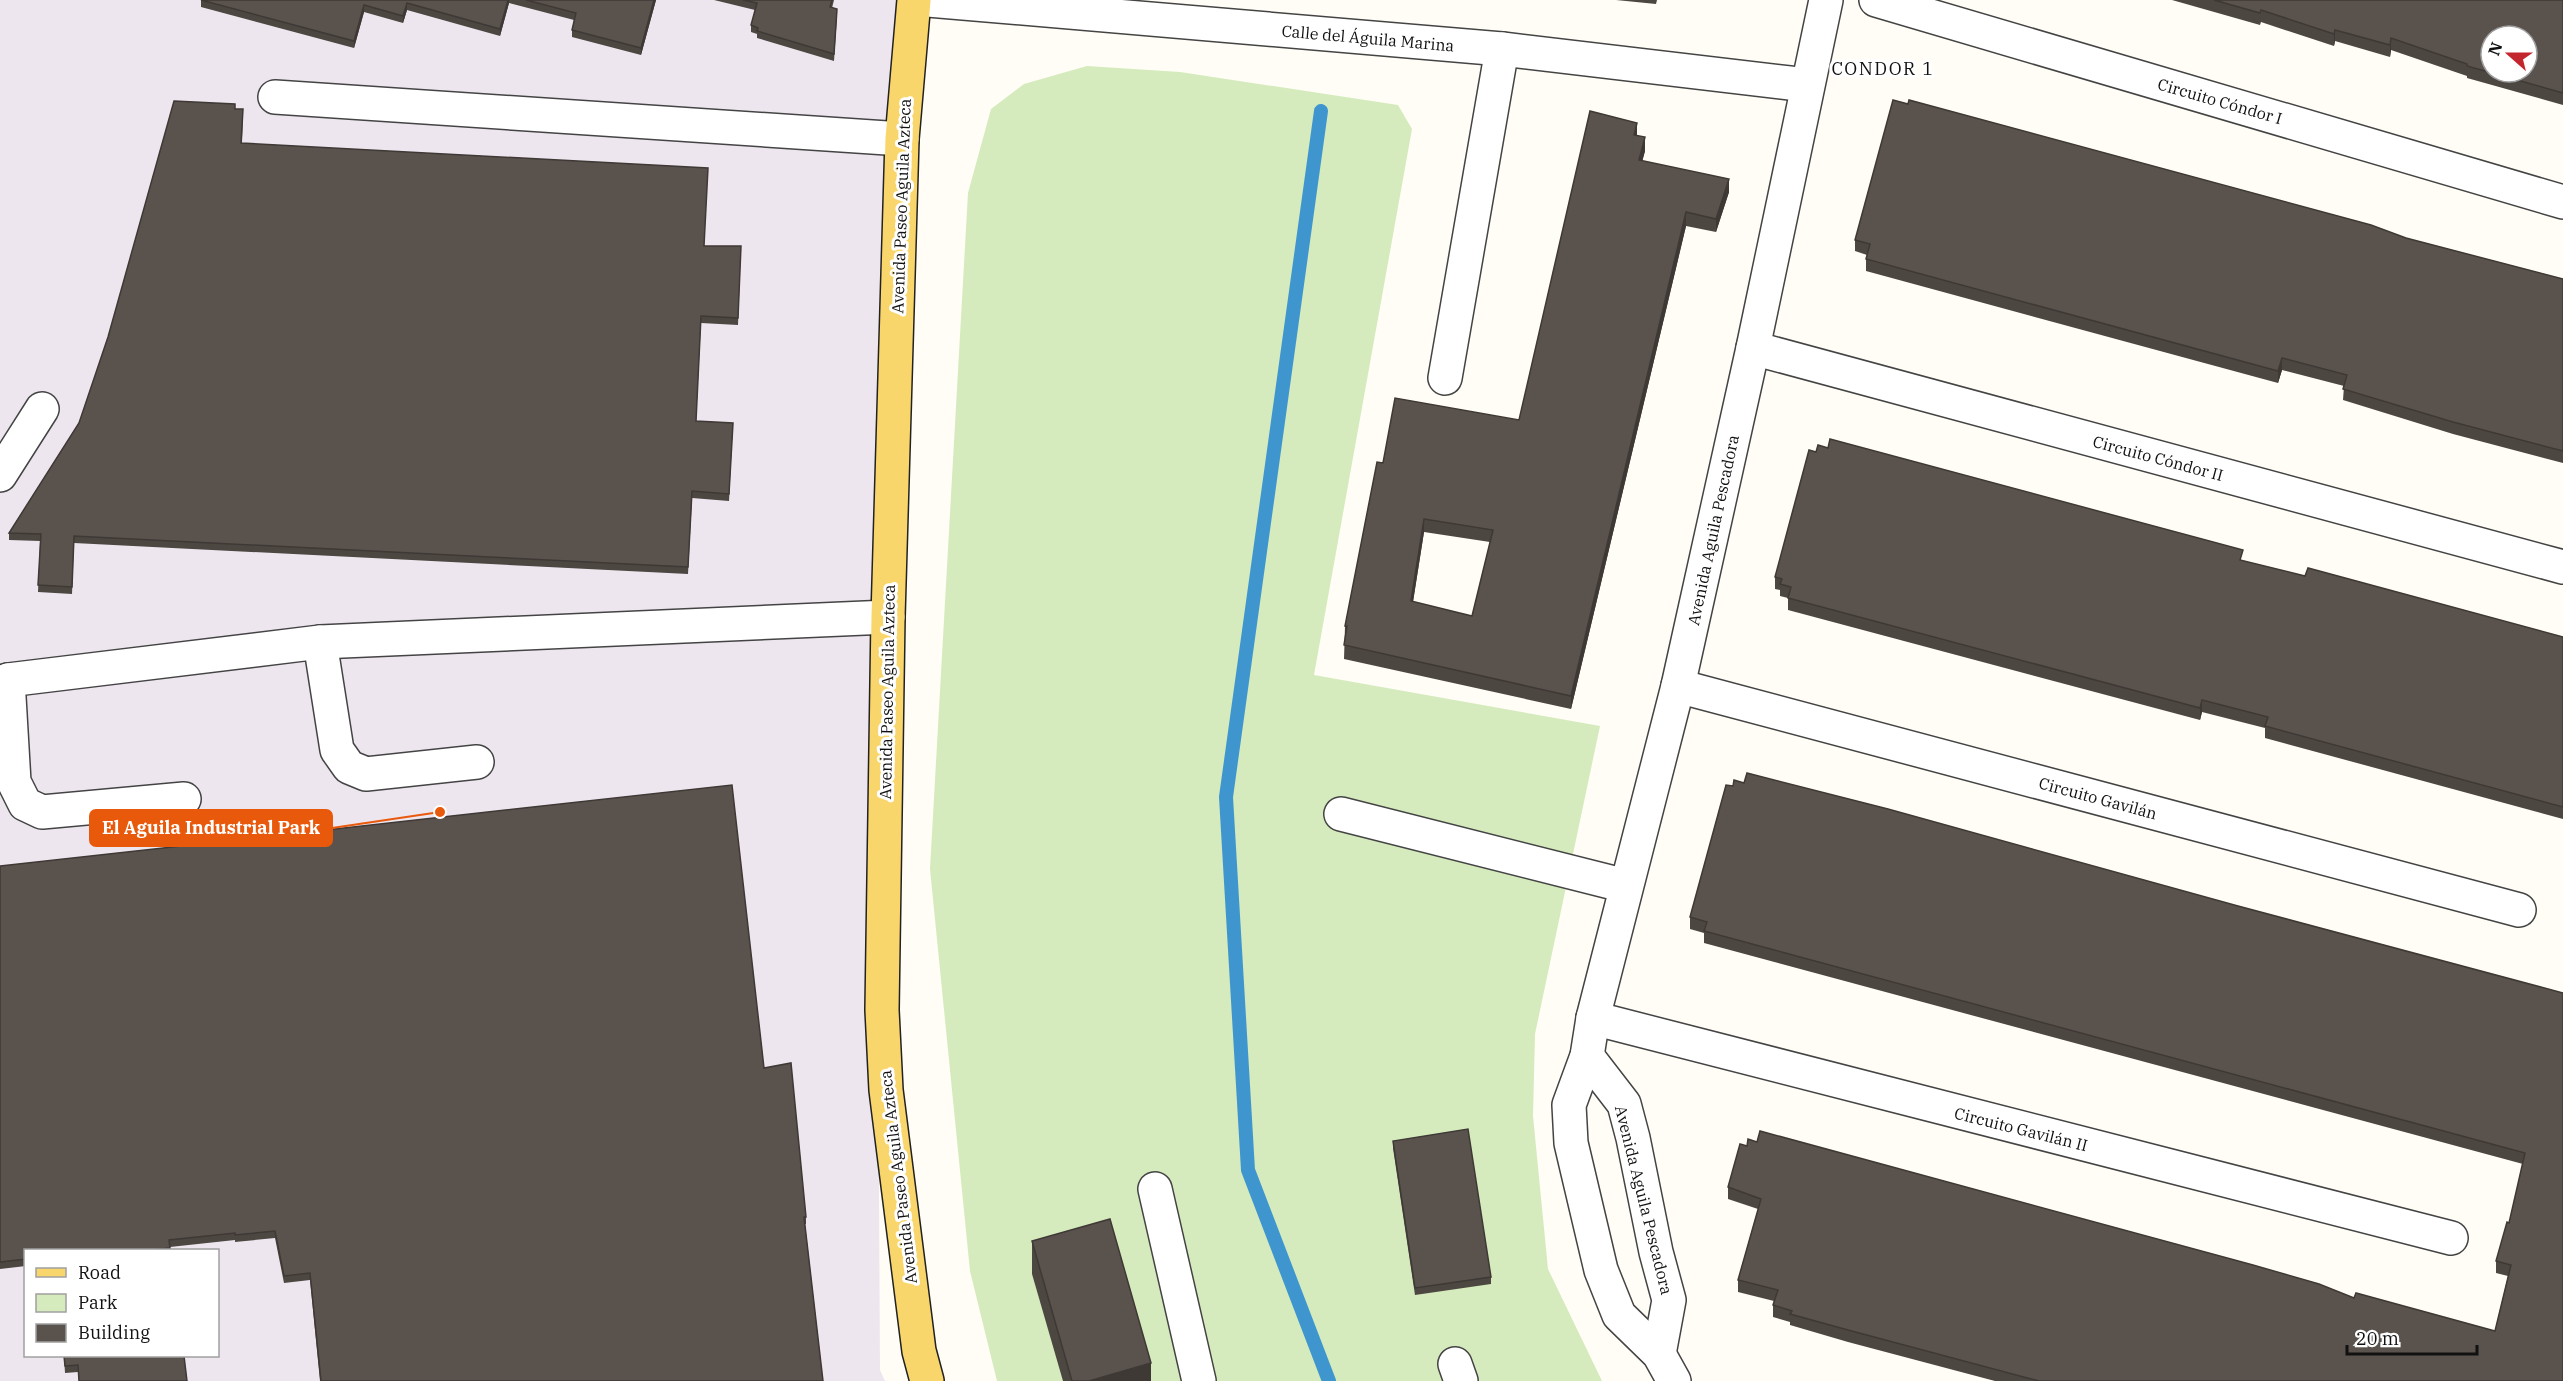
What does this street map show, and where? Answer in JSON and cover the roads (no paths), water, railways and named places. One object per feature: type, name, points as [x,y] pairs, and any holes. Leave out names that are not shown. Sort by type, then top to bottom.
[{"type":"main road","name":"Avenida Paseo Aguila Azteca","points":[[914,0],[902,139],[888,617],[882,1010],[886,1090],[919,1351],[927,1381]]},
{"type":"street","name":"Calle del Águila Marina","points":[[928,0],[1105,8],[1502,49],[1807,86]]},
{"type":"street","name":"Avenida Aguila Pescadora","points":[[1666,1368],[1619,1315],[1601,1269],[1571,1143],[1569,1105],[1587,1056],[1593,1018],[1678,686],[1753,348],[1826,0]]},
{"type":"street","name":"Circuito Cóndor I","points":[[1876,0],[2563,202]]},
{"type":"street","points":[[1444,378],[1502,49]]},
{"type":"street","points":[[275,97],[902,139]]},
{"type":"street","name":"Circuito Cóndor II","points":[[1753,348],[2563,567]]},
{"type":"street","points":[[0,475],[42,410]]},
{"type":"street","points":[[184,799],[42,812],[25,804],[14,782],[4,682],[320,642],[888,617]]},
{"type":"street","points":[[320,642],[337,750],[349,767],[366,774],[477,762]]},
{"type":"street","name":"Circuito Gavilán","points":[[1678,686],[2519,910]]},
{"type":"street","points":[[1341,814],[1626,886]]},
{"type":"street","name":"Circuito Gavilán II","points":[[1593,1018],[2451,1238]]},
{"type":"street","name":"Avenida Aguila Pescadora","points":[[1587,1056],[1624,1104],[1669,1300],[1666,1368]]},
{"type":"street","points":[[1155,1189],[1199,1381]]},
{"type":"waterway","points":[[1321,111],[1226,797],[1248,1170],[1329,1381]]},
{"type":"place","name":"El Aguila Industrial Park","points":[[440,812]]},
{"type":"district","name":"CONDOR 1","points":[[1883,69]]}]
